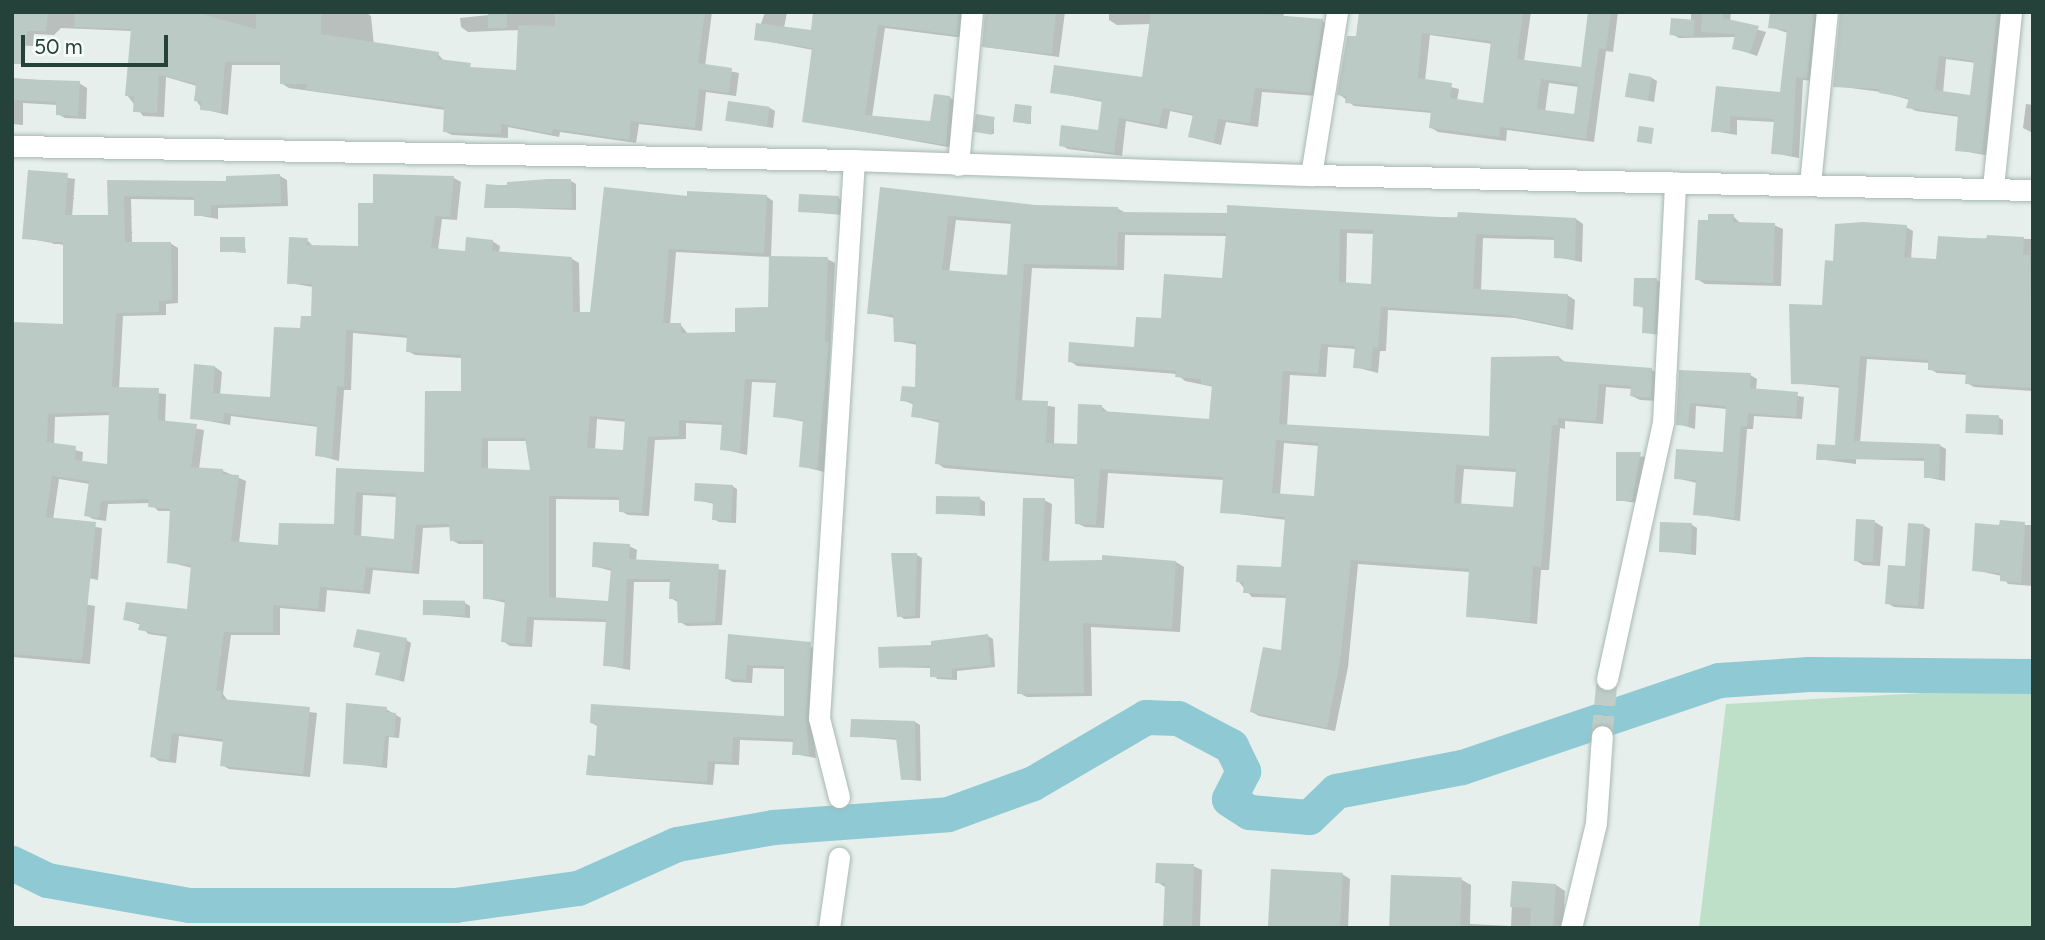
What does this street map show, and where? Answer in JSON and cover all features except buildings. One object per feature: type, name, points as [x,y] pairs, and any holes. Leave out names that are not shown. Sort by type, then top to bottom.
[{"type":"street","points":[[958,165],[972,12]]},
{"type":"street","points":[[1311,176],[1337,12]]},
{"type":"street","points":[[1810,184],[1827,12]]},
{"type":"street","points":[[1993,187],[2011,12]]},
{"type":"street","points":[[12,146],[854,160],[1311,176],[1993,187],[2033,190]]},
{"type":"street","points":[[839,797],[819,718],[854,160]]},
{"type":"street","points":[[1607,679],[1663,422],[1675,182]]},
{"type":"street","points":[[1571,928],[1596,823],[1602,736]]},
{"type":"street","points":[[829,928],[839,858]]},
{"type":"green space","points":[[2033,687],[2033,928],[1699,928],[1726,704]]},
{"type":"waterway","points":[[12,863],[47,880],[189,905],[455,905],[578,888],[677,844],[773,827],[948,814],[1033,783],[1146,717],[1178,718],[1231,746],[1243,771],[1229,799],[1249,812],[1309,817],[1336,791],[1462,767],[1719,680],[1809,674],[2033,676]]},
{"type":"tunnel","points":[[1602,736],[1607,679]]}]
